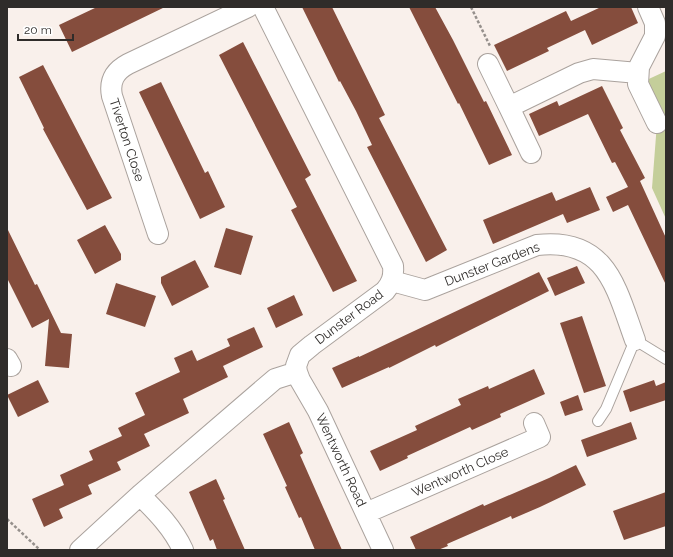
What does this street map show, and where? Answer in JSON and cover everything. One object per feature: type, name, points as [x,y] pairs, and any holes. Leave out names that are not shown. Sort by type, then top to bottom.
[{"type":"street","name":"Tiverton Close","points":[[158,234],[112,96],[111,84],[113,78],[117,72],[128,64],[248,7]]},
{"type":"street","name":"Dunster Road","points":[[263,7],[390,258],[394,274],[392,281],[385,291],[303,352],[298,360],[297,372]]},
{"type":"street","points":[[648,7],[655,23],[655,36],[641,63],[638,72],[638,84],[657,123]]},
{"type":"street","points":[[490,57],[509,107],[531,153]]},
{"type":"street","points":[[509,107],[579,74],[593,69],[638,72]]},
{"type":"street","name":"Dunster Gardens","points":[[392,281],[425,290],[538,245],[551,243],[564,244],[578,248],[589,254],[600,263],[608,273],[615,285],[635,340]]},
{"type":"street","points":[[80,550],[140,495],[275,380],[297,372]]},
{"type":"street","name":"Wentworth Road","points":[[297,372],[300,380],[318,410],[383,550]]},
{"type":"street","name":"Wentworth Close","points":[[366,513],[540,437],[534,423]]},
{"type":"street","points":[[140,495],[164,520],[177,537],[183,550]]},
{"type":"lane","points":[[598,421],[606,409],[635,340],[666,359]]},
{"type":"path","points":[[471,7],[490,57]]},
{"type":"path","points":[[7,519],[40,550]]},
{"type":"green space","points":[[666,71],[666,219],[652,188],[657,123],[638,84]]},
{"type":"building","points":[[97,7],[165,7],[72,52],[59,25]]},
{"type":"building","points":[[302,7],[332,7],[385,115],[379,118],[447,250],[426,262],[367,147],[372,145],[356,111],[340,81],[339,82]]},
{"type":"building","points":[[409,7],[435,7],[484,102],[486,101],[512,155],[489,165],[459,103],[458,104]]},
{"type":"building","points":[[601,7],[631,7],[638,23],[592,45],[585,30],[547,48],[549,51],[507,71],[494,45],[566,11],[571,21]]},
{"type":"building","points":[[243,42],[311,175],[305,179],[357,281],[333,292],[291,210],[297,207],[219,55]]},
{"type":"building","points":[[43,65],[112,198],[87,210],[43,129],[44,128],[19,77]]},
{"type":"building","points":[[161,82],[205,173],[208,171],[225,207],[200,219],[139,92]]},
{"type":"building","points":[[602,86],[623,128],[620,130],[645,178],[640,181],[666,238],[666,285],[628,205],[613,212],[606,197],[628,187],[615,162],[612,163],[588,114],[539,136],[529,114],[557,101],[559,106]]},
{"type":"building","points":[[590,187],[600,210],[567,223],[563,214],[493,244],[483,220],[552,192],[556,201]]},
{"type":"building","points":[[105,225],[121,254],[121,260],[95,274],[77,240]]},
{"type":"building","points":[[7,228],[61,333],[72,334],[69,368],[45,366],[49,319],[32,328],[7,278]]},
{"type":"building","points":[[226,228],[253,236],[241,275],[214,267]]},
{"type":"building","points":[[195,260],[209,287],[172,306],[161,283],[161,277]]},
{"type":"building","points":[[577,266],[585,283],[555,296],[547,278]]},
{"type":"building","points":[[539,272],[549,291],[436,347],[435,345],[389,368],[342,388],[332,368],[359,357]]},
{"type":"building","points":[[116,283],[156,296],[145,327],[106,314]]},
{"type":"building","points":[[294,295],[303,315],[276,328],[267,308]]},
{"type":"building","points":[[582,316],[606,386],[584,393],[560,323]]},
{"type":"building","points":[[254,327],[263,347],[223,366],[228,377],[183,399],[189,413],[144,434],[150,446],[117,462],[121,470],[88,485],[92,494],[59,509],[63,518],[44,527],[32,499],[64,485],[60,475],[93,460],[89,451],[122,436],[118,428],[145,415],[135,393],[180,372],[174,358],[192,350],[197,361],[230,346],[227,339]]},
{"type":"building","points":[[534,369],[545,394],[500,414],[501,417],[472,430],[470,427],[407,456],[408,458],[380,471],[370,451],[417,430],[415,426],[461,405],[458,399],[488,386],[489,389]]},
{"type":"building","points":[[38,380],[49,402],[18,417],[7,395]]},
{"type":"building","points":[[654,380],[656,386],[666,382],[666,400],[630,412],[623,391]]},
{"type":"building","points":[[578,395],[583,410],[565,416],[560,402]]},
{"type":"building","points":[[289,422],[303,453],[300,455],[342,550],[315,550],[301,517],[299,518],[285,487],[287,486],[263,434]]},
{"type":"building","points":[[631,422],[637,439],[587,457],[581,440]]},
{"type":"building","points":[[576,465],[586,485],[512,519],[511,516],[447,544],[448,546],[438,550],[416,550],[410,537],[483,504],[484,506]]},
{"type":"building","points":[[216,479],[225,499],[223,500],[245,550],[217,550],[213,539],[210,541],[189,492]]},
{"type":"building","points":[[666,492],[666,526],[624,540],[613,511]]}]
